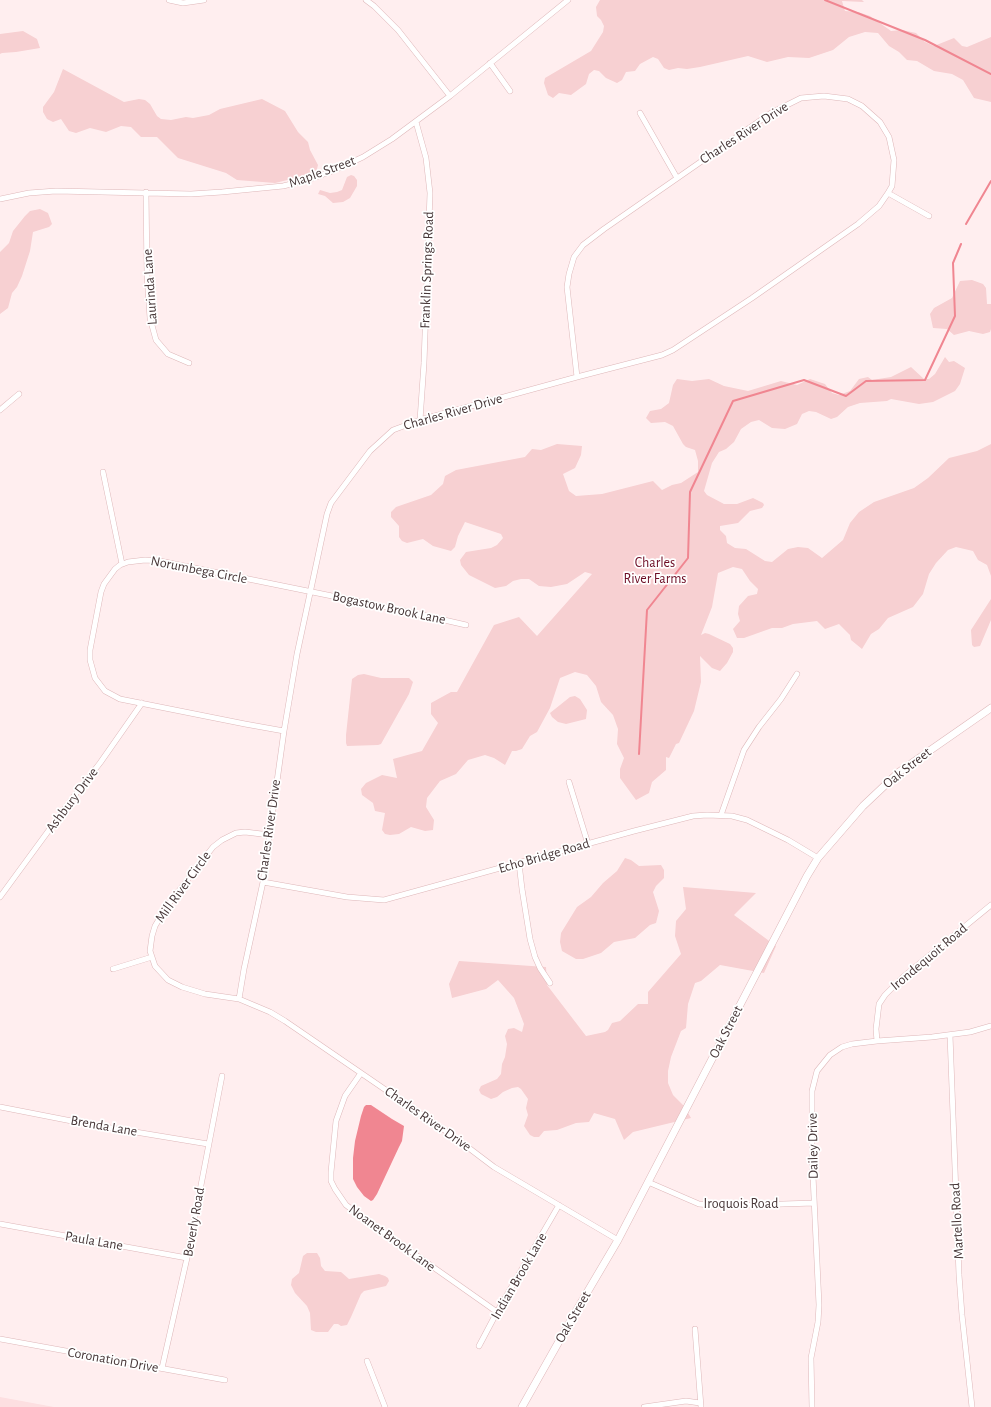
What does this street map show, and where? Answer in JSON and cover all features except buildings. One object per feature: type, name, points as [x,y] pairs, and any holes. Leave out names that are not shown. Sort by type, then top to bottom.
[{"type":"main road","name":"Oak Street","points":[[523,1407],[575,1313],[618,1240],[818,858],[863,806],[883,786],[921,756],[991,708]]},
{"type":"street","points":[[169,0],[183,3],[204,0]]},
{"type":"street","points":[[366,0],[398,30],[450,96]]},
{"type":"street","name":"Maple Street","points":[[0,199],[29,193],[56,191],[191,194],[283,186],[308,180],[336,170],[363,157],[392,139],[450,96],[568,0]]},
{"type":"street","points":[[490,63],[510,91]]},
{"type":"street","name":"Charles River Drive","points":[[577,377],[567,287],[574,257],[583,245],[732,139],[782,107],[801,98],[824,96],[848,99],[862,106],[880,122],[888,137],[894,160],[892,186],[879,206],[858,224],[685,343],[662,355],[420,420],[393,430],[370,451],[331,502],[327,514],[298,654],[284,731],[263,882],[239,999],[270,1012],[285,1021],[453,1136],[494,1167],[618,1240]]},
{"type":"street","points":[[640,113],[677,178]]},
{"type":"street","name":"Franklin Springs Road","points":[[416,122],[426,158],[430,192],[424,363],[420,420]]},
{"type":"street","name":"Laurinda Lane","points":[[146,192],[147,275],[150,318],[156,340],[168,354],[189,363]]},
{"type":"street","points":[[888,193],[929,216]]},
{"type":"street","points":[[0,410],[19,394]]},
{"type":"street","points":[[103,472],[122,564],[115,569],[104,584],[101,592],[90,650],[90,660],[95,678],[105,691],[120,699],[284,731]]},
{"type":"street","name":"Norumbega Circle","points":[[122,564],[145,560],[160,562],[311,592]]},
{"type":"street","name":"Bogastow Brook Lane","points":[[311,592],[466,625]]},
{"type":"street","points":[[721,814],[744,750],[758,727],[781,699],[797,674]]},
{"type":"street","name":"Ashbury Drive","points":[[0,897],[100,763],[142,703]]},
{"type":"street","points":[[570,782],[588,844]]},
{"type":"street","name":"Echo Bridge Road","points":[[263,882],[347,897],[384,900],[693,816],[721,814],[747,820],[765,828],[818,858]]},
{"type":"street","name":"Mill River Circle","points":[[152,957],[150,952],[154,926],[167,906],[213,847],[222,840],[236,833],[245,832],[270,835]]},
{"type":"street","points":[[519,863],[530,939],[540,968],[550,983]]},
{"type":"street","name":"Irondequoit Road","points":[[877,1041],[876,1029],[879,1004],[885,994],[903,977],[991,905]]},
{"type":"street","points":[[113,969],[152,957],[155,966],[174,984],[205,994],[239,999]]},
{"type":"street","name":"Dailey Drive","points":[[812,1407],[811,1358],[818,1322],[812,1154],[812,1091],[817,1071],[830,1055],[842,1047],[852,1044],[932,1037],[970,1032],[991,1026]]},
{"type":"street","name":"Martello Road","points":[[950,1034],[959,1274],[972,1407]]},
{"type":"street","name":"Noanet Brook Lane","points":[[361,1073],[345,1096],[336,1122],[331,1172],[331,1181],[335,1189],[346,1205],[497,1312]]},
{"type":"street","name":"Beverly Road","points":[[162,1368],[187,1258],[222,1076]]},
{"type":"street","name":"Brenda Lane","points":[[0,1106],[87,1124],[208,1144]]},
{"type":"street","name":"Iroquois Road","points":[[648,1182],[699,1204],[722,1206],[814,1203]]},
{"type":"street","name":"Indian Brook Lane","points":[[479,1346],[559,1205]]},
{"type":"street","name":"Paula Lane","points":[[0,1224],[187,1258]]},
{"type":"street","points":[[644,1407],[686,1401],[700,1405],[695,1329]]},
{"type":"street","name":"Coronation Drive","points":[[0,1339],[225,1380]]},
{"type":"street","points":[[368,1361],[385,1407]]},
{"type":"shaded area","points":[[366,1105],[371,1105],[404,1126],[402,1141],[377,1194],[371,1201],[364,1196],[353,1179],[355,1141],[361,1116]]},
{"type":"shaded area","points":[[0,1397],[54,1407],[0,1407]]},
{"type":"green space","points":[[600,0],[862,0],[864,2],[842,1],[845,11],[858,12],[870,16],[891,31],[902,30],[916,33],[925,42],[934,46],[954,38],[962,46],[967,47],[991,37],[991,102],[974,98],[963,80],[952,74],[934,71],[917,61],[907,60],[899,52],[889,46],[878,33],[865,32],[849,37],[833,50],[809,58],[788,57],[767,62],[748,56],[700,67],[669,70],[664,68],[658,59],[653,57],[640,64],[635,71],[626,72],[622,80],[617,83],[606,78],[599,71],[594,70],[589,74],[586,84],[571,95],[559,93],[553,98],[548,95],[544,83],[545,78],[591,51],[603,32],[604,26],[597,16],[596,7]]},
{"type":"green space","points":[[23,31],[37,39],[40,48],[0,54],[0,34]]},
{"type":"green space","points":[[63,69],[124,102],[139,99],[145,100],[150,104],[157,116],[161,119],[171,120],[209,115],[220,109],[262,99],[285,111],[298,132],[308,142],[310,150],[318,165],[316,173],[275,183],[237,180],[226,173],[178,158],[157,137],[141,137],[131,127],[121,126],[106,132],[90,128],[76,133],[69,131],[61,119],[53,122],[47,119],[43,112],[43,107],[54,92]]},
{"type":"green space","points":[[351,175],[357,180],[357,186],[350,198],[343,202],[333,203],[325,196],[318,194],[320,190],[330,193],[342,190],[347,177]]},
{"type":"green space","points":[[40,209],[48,213],[52,224],[49,227],[33,232],[30,251],[22,276],[17,287],[12,293],[8,308],[0,314],[0,252],[9,243],[13,231],[25,216],[30,211]]},
{"type":"green space","points":[[972,280],[983,284],[986,288],[987,304],[991,304],[990,332],[983,334],[969,331],[954,335],[947,329],[933,328],[930,314],[934,308],[952,298],[960,281]]},
{"type":"green space","name":"Charles River Farms","points":[[945,357],[949,362],[954,361],[965,368],[960,384],[955,391],[933,402],[919,404],[891,399],[887,401],[860,403],[848,407],[837,417],[831,419],[816,412],[809,411],[802,414],[797,424],[785,429],[772,428],[759,420],[751,422],[741,429],[734,442],[726,449],[719,452],[712,463],[704,491],[707,495],[724,504],[737,504],[753,498],[763,503],[764,505],[762,508],[750,511],[738,523],[720,526],[720,530],[726,536],[727,543],[735,548],[746,549],[765,561],[772,562],[788,549],[798,547],[808,548],[822,558],[843,540],[850,523],[859,512],[874,502],[914,488],[928,478],[949,458],[977,451],[991,444],[991,576],[987,565],[978,560],[973,551],[956,547],[948,550],[936,563],[929,574],[923,594],[913,607],[888,618],[879,629],[871,634],[862,649],[851,640],[850,635],[839,624],[825,629],[817,621],[793,624],[782,628],[772,628],[744,638],[737,638],[733,629],[740,621],[738,614],[739,606],[748,596],[757,594],[758,589],[750,581],[742,569],[733,567],[718,573],[712,607],[701,635],[705,633],[709,634],[730,644],[733,648],[733,652],[727,663],[720,671],[712,668],[700,656],[701,682],[694,711],[679,743],[676,744],[669,758],[666,757],[666,770],[652,782],[649,793],[636,800],[620,778],[620,769],[624,758],[617,744],[618,729],[613,715],[601,702],[596,686],[587,675],[575,672],[560,678],[550,708],[537,732],[530,736],[522,749],[512,751],[505,765],[494,758],[485,755],[468,760],[456,774],[440,781],[427,798],[426,807],[434,820],[433,830],[425,831],[411,827],[399,834],[385,834],[382,830],[385,813],[375,811],[373,803],[362,795],[361,789],[366,783],[382,775],[397,778],[393,759],[422,751],[438,723],[431,714],[431,703],[451,692],[457,692],[494,625],[519,617],[537,636],[592,574],[585,572],[567,584],[551,587],[539,586],[529,579],[521,579],[513,581],[506,586],[495,588],[469,575],[461,565],[460,560],[466,552],[491,548],[497,545],[503,538],[501,534],[465,522],[458,536],[455,547],[451,551],[433,546],[423,539],[407,543],[402,541],[399,537],[399,526],[391,517],[391,512],[396,507],[431,495],[443,484],[445,476],[456,470],[525,457],[532,449],[541,450],[557,444],[582,446],[581,455],[575,468],[563,474],[569,491],[576,496],[602,494],[653,481],[662,490],[672,485],[681,483],[698,472],[698,461],[695,450],[686,447],[683,444],[673,426],[665,422],[651,423],[646,418],[650,411],[661,409],[669,403],[673,385],[677,379],[692,381],[709,379],[724,386],[748,391],[781,381],[797,385],[810,379],[825,384],[832,393],[839,395],[850,391],[859,379],[868,377],[872,380],[891,377],[911,367],[924,379],[929,379],[935,374]]},
{"type":"green space","points":[[991,599],[991,620],[980,646],[974,647],[972,645],[971,630]]},
{"type":"green space","points":[[364,674],[381,678],[409,678],[413,682],[409,694],[381,744],[347,746],[346,735],[352,679],[358,675]]},
{"type":"green space","points":[[575,696],[580,699],[587,710],[586,719],[566,724],[558,722],[552,717],[550,713],[570,697]]},
{"type":"green space","points":[[625,858],[631,860],[639,866],[661,865],[664,870],[664,878],[656,886],[653,892],[659,911],[656,923],[650,925],[635,938],[614,942],[601,953],[583,959],[576,959],[562,951],[560,942],[561,933],[577,907],[591,897],[603,883],[617,871]]},
{"type":"green space","points":[[683,887],[756,893],[734,915],[776,946],[764,973],[720,965],[701,981],[695,983],[688,1004],[686,1028],[681,1031],[671,1057],[668,1071],[668,1083],[673,1095],[684,1106],[691,1118],[633,1132],[624,1140],[615,1119],[594,1113],[589,1122],[576,1123],[557,1130],[544,1131],[539,1137],[530,1135],[524,1126],[528,1115],[526,1108],[528,1099],[521,1089],[518,1087],[512,1088],[491,1099],[481,1094],[479,1090],[481,1086],[497,1079],[501,1074],[507,1044],[505,1036],[508,1029],[514,1028],[522,1032],[524,1024],[514,998],[498,980],[486,989],[452,998],[449,984],[459,961],[546,967],[547,985],[586,1036],[605,1032],[612,1023],[620,1021],[638,1004],[648,1004],[648,992],[681,954],[675,936],[676,921],[686,909]]},
{"type":"green space","points":[[307,1253],[317,1253],[320,1258],[321,1266],[325,1271],[341,1272],[349,1279],[379,1274],[388,1278],[389,1281],[386,1286],[364,1291],[361,1294],[347,1325],[341,1326],[334,1324],[328,1332],[316,1332],[311,1330],[310,1313],[307,1306],[295,1293],[291,1285],[292,1279],[299,1273],[303,1256]]},
{"type":"waterway","points":[[825,0],[925,40],[991,74]]},
{"type":"waterway","points":[[966,224],[991,181]]},
{"type":"waterway","points":[[639,754],[647,610],[688,558],[690,492],[733,401],[804,380],[846,396],[866,381],[925,380],[955,316],[953,263],[961,244]]}]
